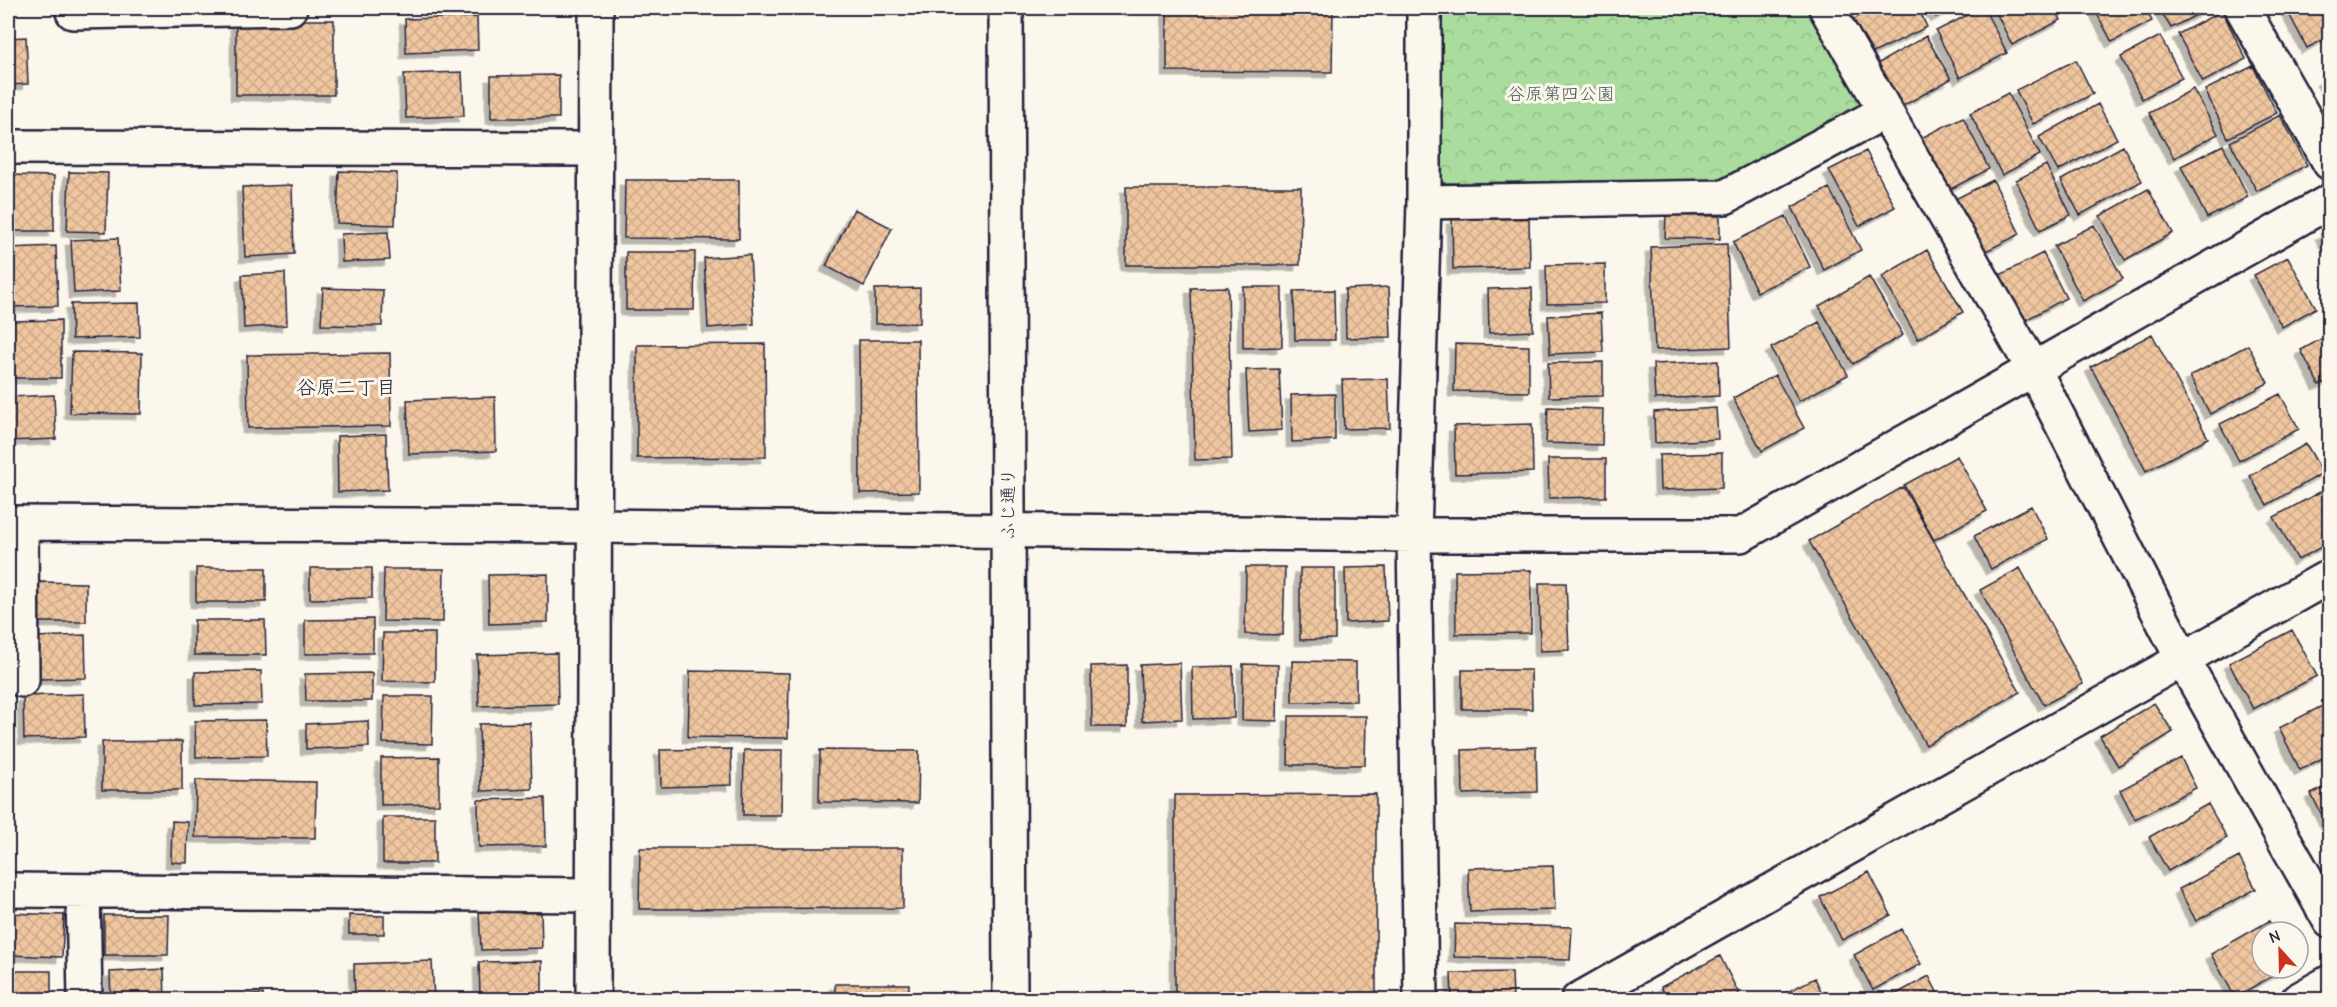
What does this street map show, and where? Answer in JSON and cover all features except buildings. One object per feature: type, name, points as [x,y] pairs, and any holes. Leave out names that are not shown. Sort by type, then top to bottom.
[{"type":"street","points":[[73,12],[290,8]]},
{"type":"street","points":[[593,999],[592,526],[596,8]]},
{"type":"street","name":"ふじ通り","points":[[1006,8],[1010,999]]},
{"type":"street","points":[[1421,999],[1414,535],[1424,202],[1424,8]]},
{"type":"street","points":[[1826,8],[2033,368],[2182,658],[2330,921]]},
{"type":"street","points":[[2242,8],[2330,163]]},
{"type":"street","points":[[1424,202],[1725,197],[1884,112]]},
{"type":"street","points":[[8,147],[594,149]]},
{"type":"street","points":[[22,680],[14,523],[592,526],[1414,535],[1741,535],[2330,201]]},
{"type":"street","points":[[1578,999],[2330,576]]},
{"type":"street","points":[[8,890],[592,895]]},
{"type":"street","points":[[82,891],[85,999]]},
{"type":"street","points":[[2298,999],[2330,982]]},
{"type":"green space","name":"谷原第四公園","points":[[1438,8],[1814,8],[1869,105],[1717,180],[1438,183]]},
{"type":"district","name":"谷原二丁目","points":[[346,387]]}]
